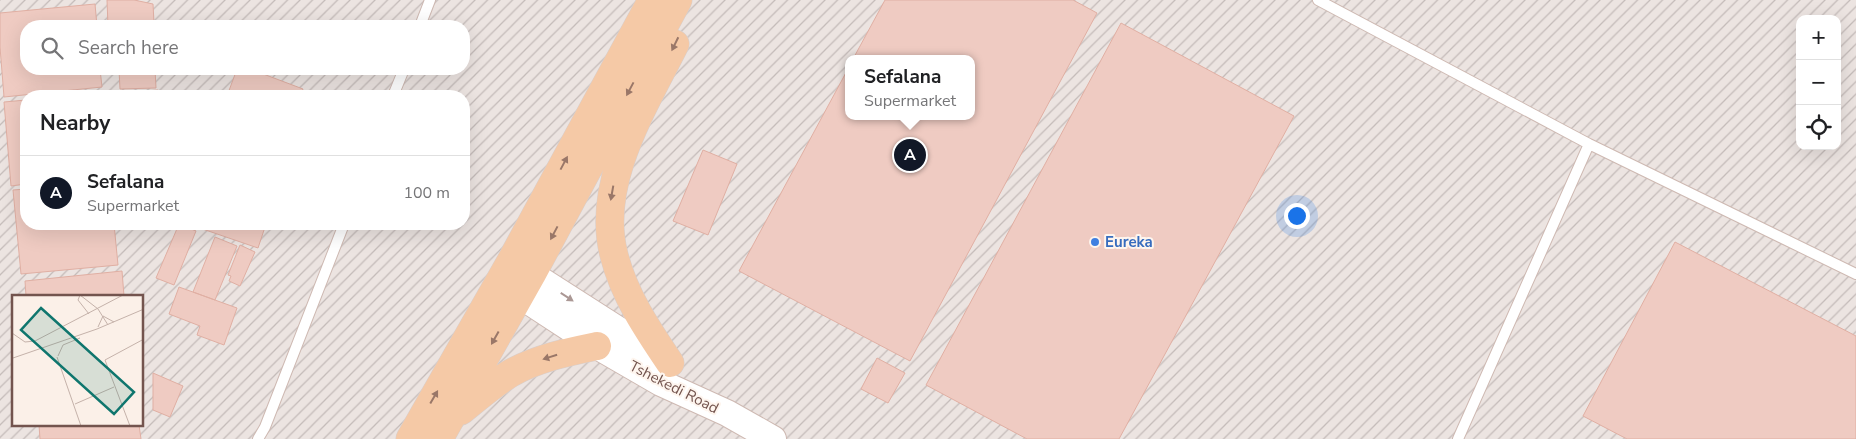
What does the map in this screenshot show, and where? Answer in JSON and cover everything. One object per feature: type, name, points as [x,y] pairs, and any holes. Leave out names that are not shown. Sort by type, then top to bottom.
[{"type":"main road","points":[[443,431],[652,0]]},
{"type":"main road","points":[[410,439],[516,278],[678,0]]},
{"type":"main road","points":[[670,363],[645,328],[626,290],[614,254],[610,221],[611,197],[616,172],[637,121],[696,0]]},
{"type":"main road","points":[[443,431],[491,387],[511,373],[537,361],[597,346]]},
{"type":"street","name":"Tshekedi Road","points":[[516,278],[597,346],[662,383],[727,413]]},
{"type":"street","name":"Tshekedi Road","points":[[516,278],[670,363],[727,413]]},
{"type":"street","points":[[727,413],[774,439]]},
{"type":"lane","points":[[422,20],[430,0]]},
{"type":"lane","points":[[1318,0],[1589,144],[1856,274]]},
{"type":"lane","points":[[395,90],[402,75]]},
{"type":"lane","points":[[1458,439],[1589,144]]},
{"type":"lane","points":[[258,439],[265,427],[342,230]]},
{"type":"shaded area","points":[[0,0],[1856,0],[1856,439],[0,439]]},
{"type":"building","points":[[107,0],[134,0],[153,4],[154,20],[108,20]]},
{"type":"building","points":[[885,0],[1073,0],[1097,13],[910,361],[739,271],[845,74],[845,120],[975,120],[975,55],[855,55]]},
{"type":"building","points":[[95,4],[96,20],[20,20],[20,75],[101,75],[102,87],[73,90],[20,90],[20,95],[4,97],[0,47],[0,13]]},
{"type":"building","points":[[1121,23],[1294,116],[1119,439],[1027,439],[926,385]]},
{"type":"building","points":[[119,75],[155,75],[156,88],[120,89]]},
{"type":"building","points":[[235,75],[266,75],[303,89],[303,90],[229,90]]},
{"type":"building","points":[[20,101],[20,185],[11,186],[4,102]]},
{"type":"building","points":[[703,150],[737,164],[708,235],[673,221]]},
{"type":"building","points":[[20,189],[20,230],[115,230],[118,265],[21,274],[13,190]]},
{"type":"building","points":[[176,230],[196,231],[174,285],[156,278]]},
{"type":"building","points":[[206,230],[264,230],[258,248]]},
{"type":"building","points":[[215,237],[237,246],[215,300],[193,292]]},
{"type":"building","points":[[1675,242],[1856,336],[1856,439],[1627,439],[1583,416]]},
{"type":"building","points":[[240,245],[255,252],[240,286],[229,281],[231,276],[228,275]]},
{"type":"building","points":[[122,271],[124,295],[26,295],[25,281]]},
{"type":"building","points":[[179,287],[237,308],[224,345],[197,335],[200,326],[169,314]]},
{"type":"building","points":[[877,358],[905,373],[888,403],[861,389]]},
{"type":"building","points":[[153,373],[183,386],[170,417],[153,410]]},
{"type":"building","points":[[39,426],[139,426],[141,439],[40,439]]},
{"type":"place","name":"Sefalana","points":[[910,155]]},
{"type":"place","name":"Eureka","points":[[1095,242]]}]
